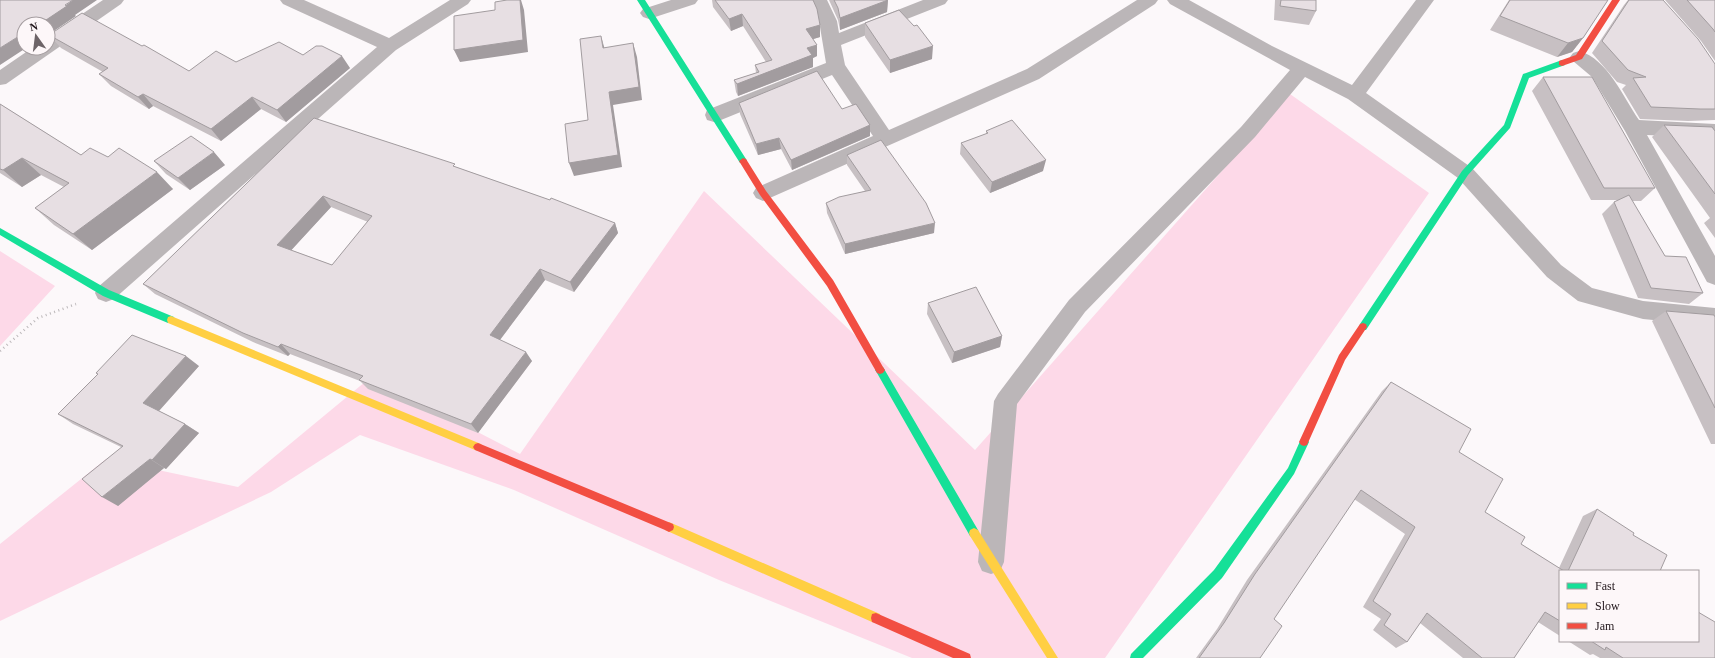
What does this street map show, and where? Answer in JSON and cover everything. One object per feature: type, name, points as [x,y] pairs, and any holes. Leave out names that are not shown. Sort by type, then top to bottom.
[{"type":"street","points":[[56,41],[115,0]]},
{"type":"street","points":[[289,0],[390,46]]},
{"type":"street","points":[[106,293],[390,46],[462,0]]},
{"type":"street","points":[[689,0],[645,7],[763,193],[830,283],[991,562],[1054,658]]},
{"type":"street","points":[[818,0],[828,20],[836,66],[885,140]]},
{"type":"street","points":[[832,42],[939,0]]},
{"type":"street","points":[[763,193],[1033,74],[1150,0]]},
{"type":"street","points":[[1176,0],[1266,50],[1355,94],[1465,173],[1554,270],[1586,295],[1644,310],[1715,317]]},
{"type":"street","points":[[1355,94],[1425,0]]},
{"type":"street","points":[[1135,658],[1218,574],[1291,471],[1342,358],[1465,173],[1507,126],[1526,76],[1579,57],[1616,0]]},
{"type":"street","points":[[0,79],[33,56]]},
{"type":"street","points":[[1579,57],[1598,72],[1633,127],[1715,276]]},
{"type":"street","points":[[714,115],[836,66]]},
{"type":"street","points":[[991,562],[1006,401],[1076,306],[1248,132],[1302,68]]},
{"type":"street","points":[[1633,127],[1715,131]]},
{"type":"street","points":[[0,231],[106,293],[635,512],[966,658]]},
{"type":"path","points":[[0,351],[38,318],[106,293]]},
{"type":"shaded area","points":[[1290,94],[1429,193],[1105,658],[912,658],[719,580],[514,490],[360,435],[271,492],[0,621],[0,544],[106,459],[238,487],[371,377],[520,454],[704,191],[975,450]]},
{"type":"shaded area","points":[[0,251],[55,286],[0,346]]},
{"type":"building","points":[[0,0],[73,0],[52,16],[16,16],[16,38],[0,48]]},
{"type":"building","points":[[520,0],[523,40],[454,50],[454,16],[495,10],[495,2]]},
{"type":"building","points":[[715,0],[813,0],[817,9],[820,25],[806,29],[817,45],[807,48],[812,55],[737,84],[734,80],[759,72],[755,65],[772,60],[742,14],[729,19]]},
{"type":"building","points":[[834,0],[888,0],[840,18],[838,8]]},
{"type":"building","points":[[1281,0],[1316,0],[1316,11],[1280,6]]},
{"type":"building","points":[[1510,0],[1608,0],[1583,38],[1568,43],[1500,16]]},
{"type":"building","points":[[1629,0],[1663,0],[1698,39],[1715,64],[1715,109],[1651,107],[1633,78],[1646,77],[1628,70],[1602,41]]},
{"type":"building","points":[[1687,0],[1715,0],[1715,32],[1713,29]]},
{"type":"building","points":[[899,10],[914,26],[917,25],[933,46],[890,60],[865,23]]},
{"type":"building","points":[[82,13],[142,46],[144,45],[189,71],[216,51],[236,62],[279,42],[303,55],[316,46],[322,46],[342,56],[277,110],[252,97],[211,129],[143,94],[138,97],[99,74],[108,68],[56,39],[56,30]]},
{"type":"building","points":[[601,36],[603,48],[633,43],[639,87],[609,92],[618,155],[569,163],[565,124],[588,120],[580,39]]},
{"type":"building","points":[[817,71],[842,109],[856,104],[870,125],[791,160],[779,138],[756,144],[739,103]]},
{"type":"building","points":[[1543,77],[1592,77],[1655,188],[1604,188]]},
{"type":"building","points":[[0,104],[81,155],[90,148],[108,157],[119,148],[157,172],[73,234],[35,208],[69,183],[22,158],[3,170],[0,169]]},
{"type":"building","points":[[314,118],[455,164],[453,166],[550,200],[551,198],[615,223],[570,282],[540,269],[490,335],[526,352],[471,424],[359,380],[363,376],[281,344],[278,347],[243,333],[143,284]],"holes":[[[323,196],[372,216],[332,265],[277,245]]]},
{"type":"building","points":[[1012,120],[1046,160],[992,182],[961,143],[988,133],[986,131]]},
{"type":"building","points":[[1664,125],[1712,127],[1715,131],[1715,194]]},
{"type":"building","points":[[191,136],[214,152],[178,178],[154,161]]},
{"type":"building","points":[[881,140],[926,203],[935,223],[845,244],[826,203],[839,197],[871,190],[847,155]]},
{"type":"building","points":[[1629,195],[1665,256],[1686,257],[1703,293],[1651,288],[1614,202]]},
{"type":"building","points":[[976,287],[1002,336],[954,352],[928,303]]},
{"type":"building","points":[[1666,311],[1714,315],[1715,408]]},
{"type":"building","points":[[132,335],[186,356],[143,403],[185,424],[152,460],[150,459],[102,497],[82,479],[123,446],[58,414],[98,374],[96,373]]},
{"type":"building","points":[[1391,382],[1471,429],[1459,452],[1503,479],[1485,512],[1525,537],[1521,544],[1562,570],[1559,570],[1559,620],[1545,612],[1514,658],[1482,658],[1427,613],[1407,642],[1384,625],[1391,614],[1373,601],[1415,527],[1361,490],[1274,619],[1282,626],[1260,658],[1199,658],[1224,623],[1255,574]]},
{"type":"building","points":[[1597,509],[1634,533],[1633,535],[1667,555],[1660,570],[1568,570]]},
{"type":"building","points":[[1699,613],[1715,622],[1715,658],[1623,658],[1606,647],[1605,650],[1593,642],[1699,642]]},
{"type":"traffic: fast","points":[[641,0],[743,161]]},
{"type":"traffic: fast","points":[[1363,327],[1465,173],[1507,126],[1526,76],[1562,63]]},
{"type":"traffic: fast","points":[[0,231],[106,293],[171,320]]},
{"type":"traffic: fast","points":[[880,370],[974,533]]},
{"type":"traffic: fast","points":[[1135,658],[1218,574],[1291,471],[1304,442]]},
{"type":"traffic: slow","points":[[171,320],[478,447]]},
{"type":"traffic: slow","points":[[669,527],[876,618]]},
{"type":"traffic: slow","points":[[974,533],[1053,658]]},
{"type":"traffic: jam","points":[[1562,63],[1579,57],[1616,0]]},
{"type":"traffic: jam","points":[[743,161],[763,193],[830,283],[880,370]]},
{"type":"traffic: jam","points":[[1304,442],[1342,358],[1363,327]]},
{"type":"traffic: jam","points":[[478,447],[669,527]]},
{"type":"traffic: jam","points":[[876,618],[966,658]]}]
